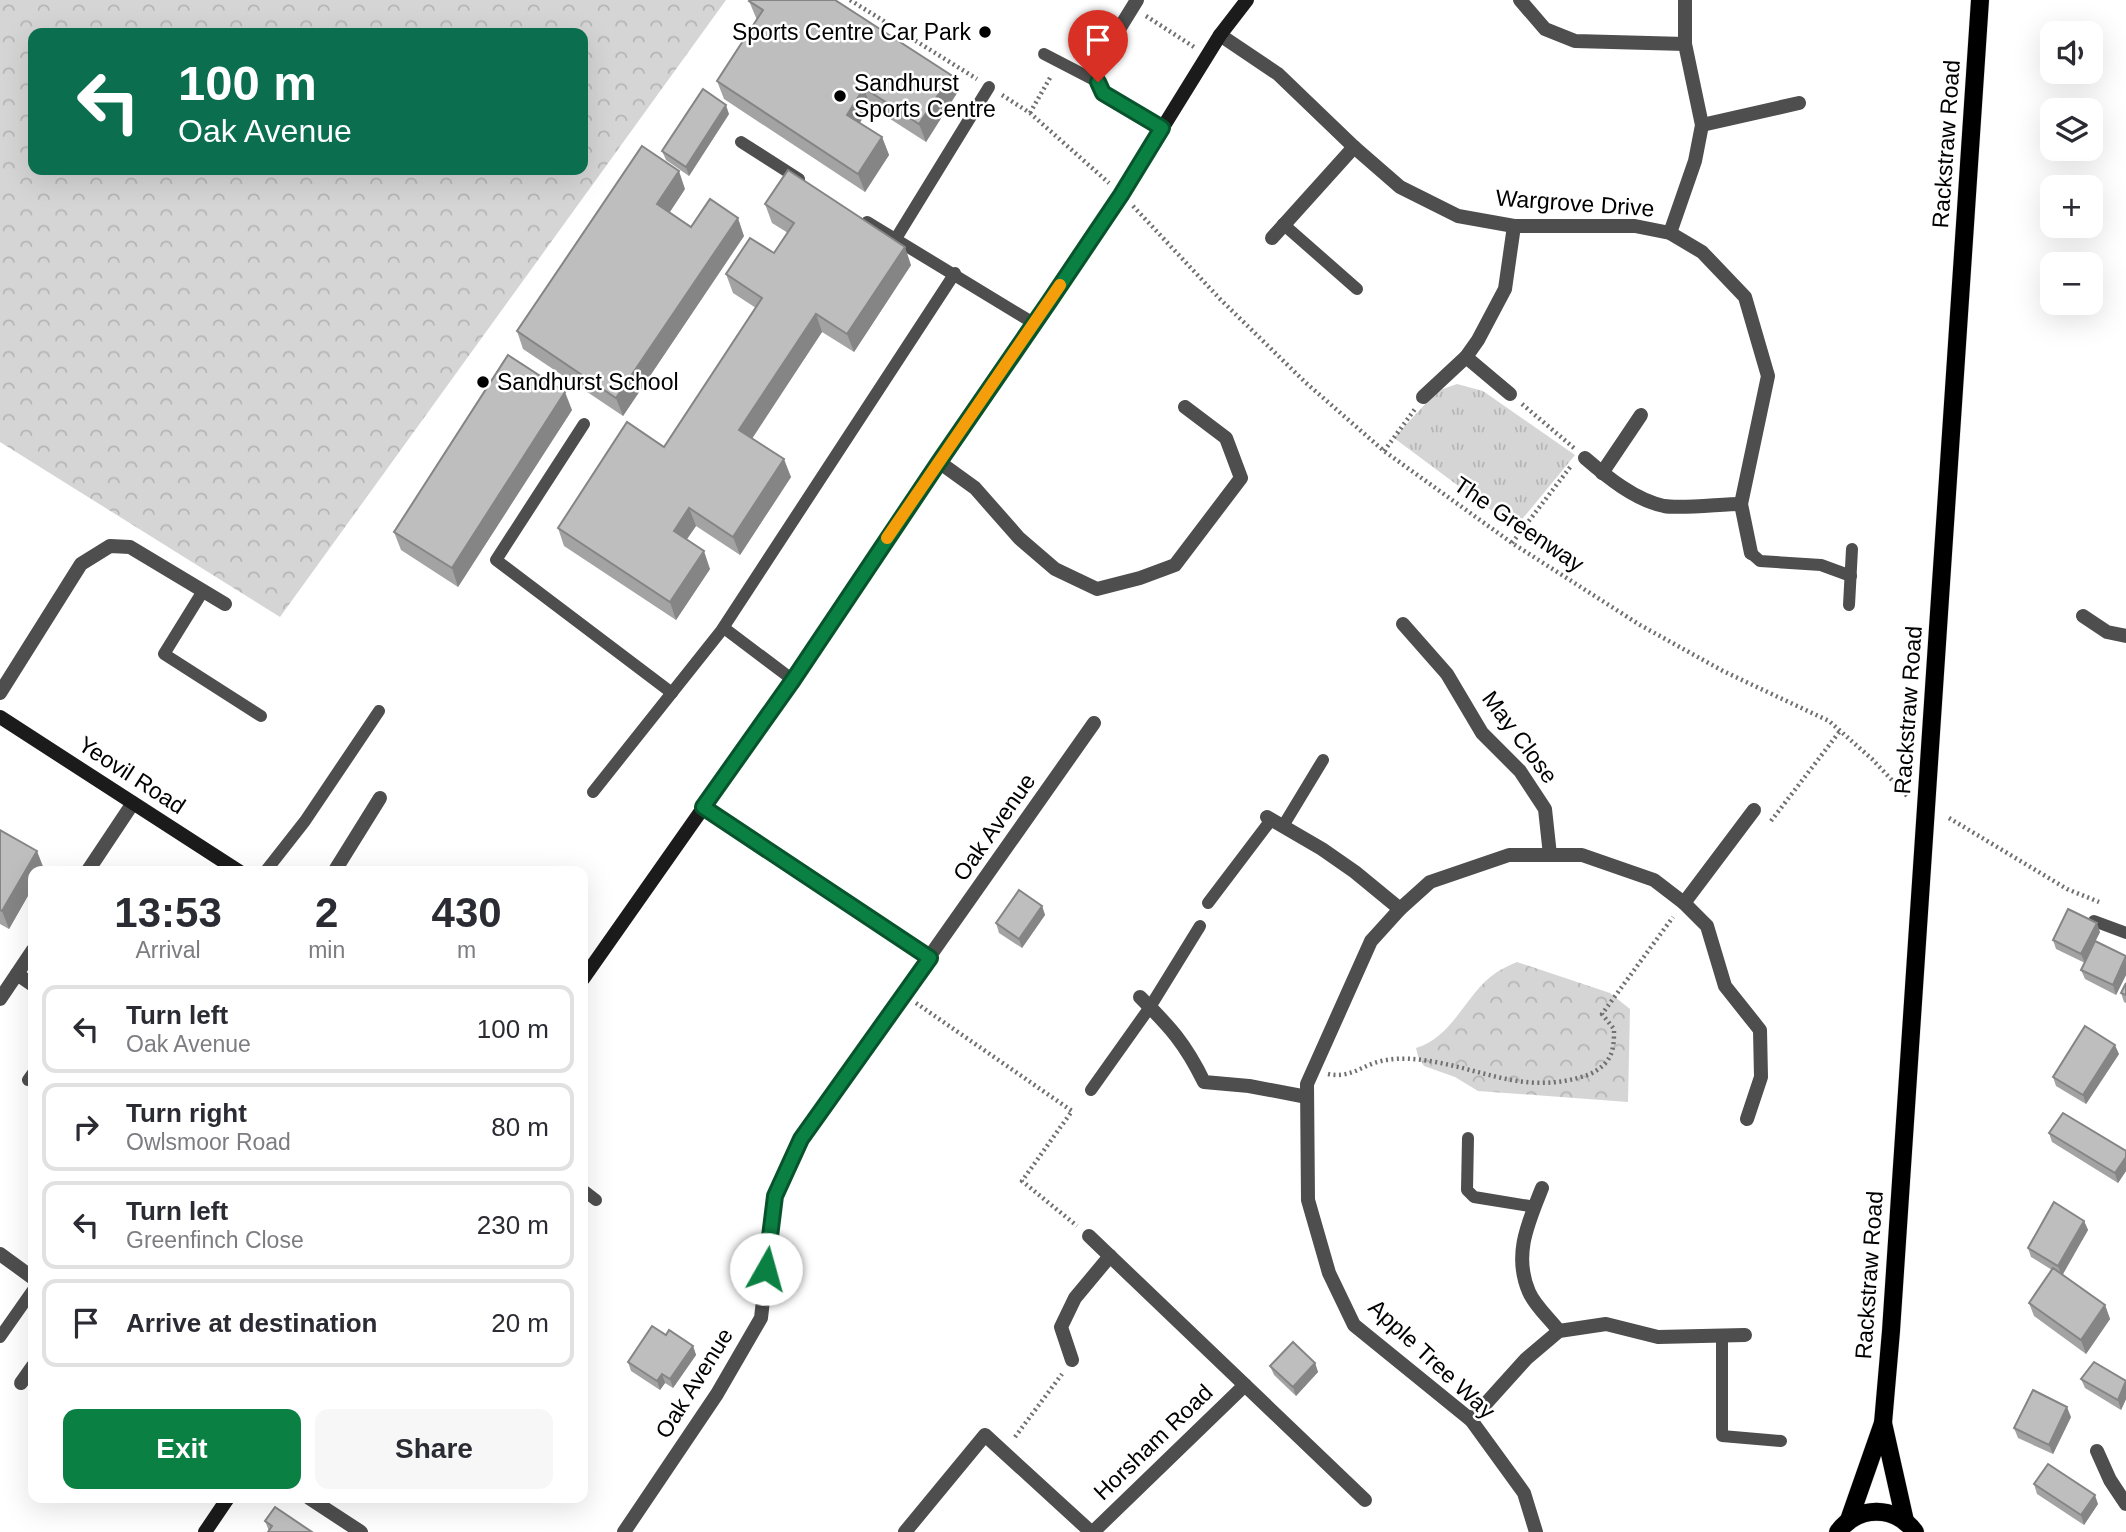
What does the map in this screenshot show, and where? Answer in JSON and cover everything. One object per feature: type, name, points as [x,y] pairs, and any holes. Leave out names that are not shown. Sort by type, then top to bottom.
[{"type":"main road","name":"Rackstraw Road","points":[[1843,1526],[1883,1423],[1980,0]]},
{"type":"main road","name":"Rackstraw Road","points":[[1883,1423],[1913,1529]]},
{"type":"main road","points":[[1843,1526],[1864,1513],[1882,1511],[1913,1529]]},
{"type":"street","points":[[1138,0],[1100,60],[1098,82],[1103,93],[1162,128]]},
{"type":"street","points":[[588,972],[793,680],[1035,324],[1121,195],[1220,35],[1247,0]]},
{"type":"street","points":[[1520,0],[1545,29],[1575,41],[1685,44]]},
{"type":"street","points":[[1671,233],[1695,162],[1702,125],[1685,44],[1685,0]]},
{"type":"street","name":"Wargrove Drive","points":[[1220,35],[1278,74],[1400,187],[1458,216],[1514,226],[1635,226],[1671,233],[1702,252],[1745,297],[1768,376],[1741,504],[1751,553]]},
{"type":"street","points":[[1702,125],[1800,103]]},
{"type":"street","points":[[1272,238],[1354,147]]},
{"type":"street","points":[[1423,397],[1466,357],[1478,340],[1505,289],[1514,226]]},
{"type":"street","points":[[1466,357],[1510,394]]},
{"type":"street","points":[[939,462],[975,488],[1019,538],[1055,569],[1097,589],[1140,578],[1175,565],[1241,478],[1226,438],[1185,407]]},
{"type":"street","points":[[1602,473],[1641,415]]},
{"type":"street","points":[[1583,456],[1602,473],[1633,493],[1665,506],[1741,504]]},
{"type":"street","points":[[0,693],[81,564],[110,546],[130,547],[225,604]]},
{"type":"street","points":[[2083,616],[2107,632],[2126,636]]},
{"type":"street","name":"May Close","points":[[1403,625],[1447,674],[1482,733],[1520,771],[1545,809],[1550,855]]},
{"type":"street","name":"Yeovil Road","points":[[0,717],[231,866]]},
{"type":"street","name":"Oak Avenue","points":[[624,1532],[717,1394],[761,1318],[775,1196],[801,1139],[1094,723]]},
{"type":"street","points":[[338,866],[380,798]]},
{"type":"street","points":[[91,866],[133,803]]},
{"type":"street","points":[[703,807],[930,958]]},
{"type":"street","points":[[1684,903],[1754,810]]},
{"type":"street","points":[[1274,821],[1355,872],[1399,909]]},
{"type":"street","name":"Apple Tree Way","points":[[1536,1532],[1524,1493],[1471,1420],[1354,1325],[1329,1273],[1308,1200],[1307,1084],[1371,941],[1399,909],[1430,882],[1509,855],[1582,855],[1654,880],[1684,903],[1707,926],[1725,986],[1760,1030],[1761,1077],[1747,1119]]},
{"type":"street","points":[[0,999],[28,958]]},
{"type":"street","points":[[17,974],[28,982]]},
{"type":"street","points":[[1145,1002],[1189,1052],[1204,1082],[1249,1086],[1307,1097]]},
{"type":"street","points":[[1542,1188],[1525,1232],[1521,1264],[1530,1294],[1559,1331]]},
{"type":"street","name":"Horsham Road","points":[[1089,1236],[1365,1500]]},
{"type":"street","points":[[0,1254],[28,1274]]},
{"type":"street","points":[[1072,1360],[1061,1327],[1075,1298],[1110,1256]]},
{"type":"street","points":[[1471,1420],[1526,1359],[1559,1331],[1606,1324],[1658,1337],[1745,1335]]},
{"type":"street","points":[[21,1383],[28,1373]]},
{"type":"street","name":"Horsham Road","points":[[905,1532],[985,1435],[1092,1532],[1245,1385]]},
{"type":"street","points":[[2097,1451],[2110,1480],[2126,1504]]},
{"type":"street","points":[[205,1532],[225,1503]]},
{"type":"street","points":[[317,1503],[361,1532]]},
{"type":"lane","points":[[1044,54],[1098,82]]},
{"type":"lane","points":[[895,240],[989,87]]},
{"type":"lane","points":[[741,142],[807,184]]},
{"type":"lane","points":[[851,212],[1035,324]]},
{"type":"lane","points":[[1283,224],[1357,289]]},
{"type":"lane","points":[[593,792],[724,628],[955,273]]},
{"type":"lane","points":[[584,424],[496,560],[672,693]]},
{"type":"lane","points":[[1849,605],[1852,549]]},
{"type":"lane","points":[[1751,553],[1760,561],[1821,565],[1851,576]]},
{"type":"lane","points":[[203,591],[164,654],[261,716]]},
{"type":"lane","points":[[724,628],[793,680]]},
{"type":"lane","points":[[270,866],[305,821],[379,711]]},
{"type":"lane","points":[[1208,902],[1323,760]]},
{"type":"lane","points":[[2094,922],[2126,933]]},
{"type":"lane","points":[[1091,1090],[1145,1002],[1200,926]]},
{"type":"lane","points":[[1468,1138],[1467,1191],[1474,1197],[1535,1207]]},
{"type":"lane","points":[[588,1194],[596,1200]]},
{"type":"lane","points":[[0,1337],[28,1297]]},
{"type":"lane","points":[[1723,1335],[1722,1436],[1781,1441]]},
{"type":"path","points":[[850,0],[1030,113],[1105,178]]},
{"type":"path","points":[[1145,16],[1207,56]]},
{"type":"path","points":[[1030,113],[1051,76]]},
{"type":"path","name":"The Greenway","points":[[1133,207],[1304,382],[1384,451],[1512,543],[1640,625],[1723,671],[1829,721],[1872,759],[1908,797]]},
{"type":"path","points":[[1510,394],[1583,456],[1512,543]]},
{"type":"path","points":[[1384,451],[1423,397]]},
{"type":"path","points":[[1769,823],[1840,731]]},
{"type":"path","points":[[1949,818],[2067,889],[2103,904]]},
{"type":"path","points":[[1314,1069],[1337,1075],[1357,1072],[1372,1063],[1410,1059],[1515,1082],[1559,1084],[1594,1074],[1612,1051],[1614,1029],[1602,1014],[1684,903]]},
{"type":"path","points":[[904,995],[1072,1111],[1022,1181],[1089,1236]]},
{"type":"path","points":[[1003,1452],[1072,1360]]},
{"type":"green space","points":[[0,0],[726,0],[280,617],[0,442]]},
{"type":"green space","points":[[1457,384],[1483,391],[1575,455],[1515,528],[1394,438],[1437,391]]},
{"type":"green space","points":[[1517,962],[1610,993],[1630,1009],[1628,1102],[1478,1091],[1455,1077],[1424,1066],[1416,1048],[1440,1034],[1486,981]]},
{"type":"building","name":"Sandhurst Sports Centre","points":[[750,0],[835,0],[951,75],[919,124],[864,88],[847,115],[882,137],[858,174],[717,81],[763,10]]},
{"type":"building","points":[[703,89],[726,105],[686,167],[662,151]]},
{"type":"building","points":[[642,146],[679,171],[657,204],[691,227],[710,199],[738,218],[616,398],[517,331]]},
{"type":"building","points":[[788,170],[905,247],[847,334],[816,314],[739,430],[784,459],[733,537],[689,508],[674,531],[704,551],[670,602],[558,528],[627,422],[664,447],[762,298],[726,274],[750,238],[774,253],[794,223],[765,204]]},
{"type":"building","points":[[508,355],[565,392],[452,568],[394,532]]},
{"type":"building","points":[[0,830],[37,851],[2,911]]},
{"type":"building","points":[[1019,890],[1042,906],[1019,939],[996,923]]},
{"type":"building","points":[[2068,909],[2097,923],[2081,954],[2053,940]]},
{"type":"building","points":[[2095,941],[2126,956],[2113,985],[2081,970]]},
{"type":"building","points":[[2085,1026],[2115,1045],[2083,1095],[2053,1077]]},
{"type":"building","points":[[2063,1113],[2126,1151],[2126,1157],[2115,1173],[2049,1133]]},
{"type":"building","points":[[2054,1202],[2084,1221],[2058,1266],[2028,1248]]},
{"type":"building","points":[[2053,1268],[2105,1305],[2081,1340],[2029,1303]]},
{"type":"building","points":[[652,1326],[666,1335],[669,1330],[693,1346],[670,1379],[662,1374],[657,1381],[628,1362]]},
{"type":"building","points":[[1293,1342],[1315,1363],[1293,1387],[1270,1366]]},
{"type":"building","points":[[2094,1362],[2126,1381],[2118,1400],[2081,1379]]},
{"type":"building","points":[[2033,1390],[2067,1407],[2049,1445],[2014,1428]]},
{"type":"building","points":[[2048,1464],[2095,1495],[2081,1515],[2034,1484]]},
{"type":"building","points":[[275,1507],[312,1532],[268,1532],[272,1526],[265,1521]]},
{"type":"slow traffic","points":[[887,538],[1060,285]]},
{"type":"place","name":"Sports Centre Car Park","points":[[985,32]]},
{"type":"place","name":"Sandhurst Sports Centre","points":[[840,96]]},
{"type":"place","name":"Sandhurst School","points":[[483,382]]},
{"type":"route","points":[[766,1269],[775,1196],[801,1139],[930,958],[703,807],[793,680],[1049,302],[1121,195],[1162,128],[1103,93],[1098,82]]}]
